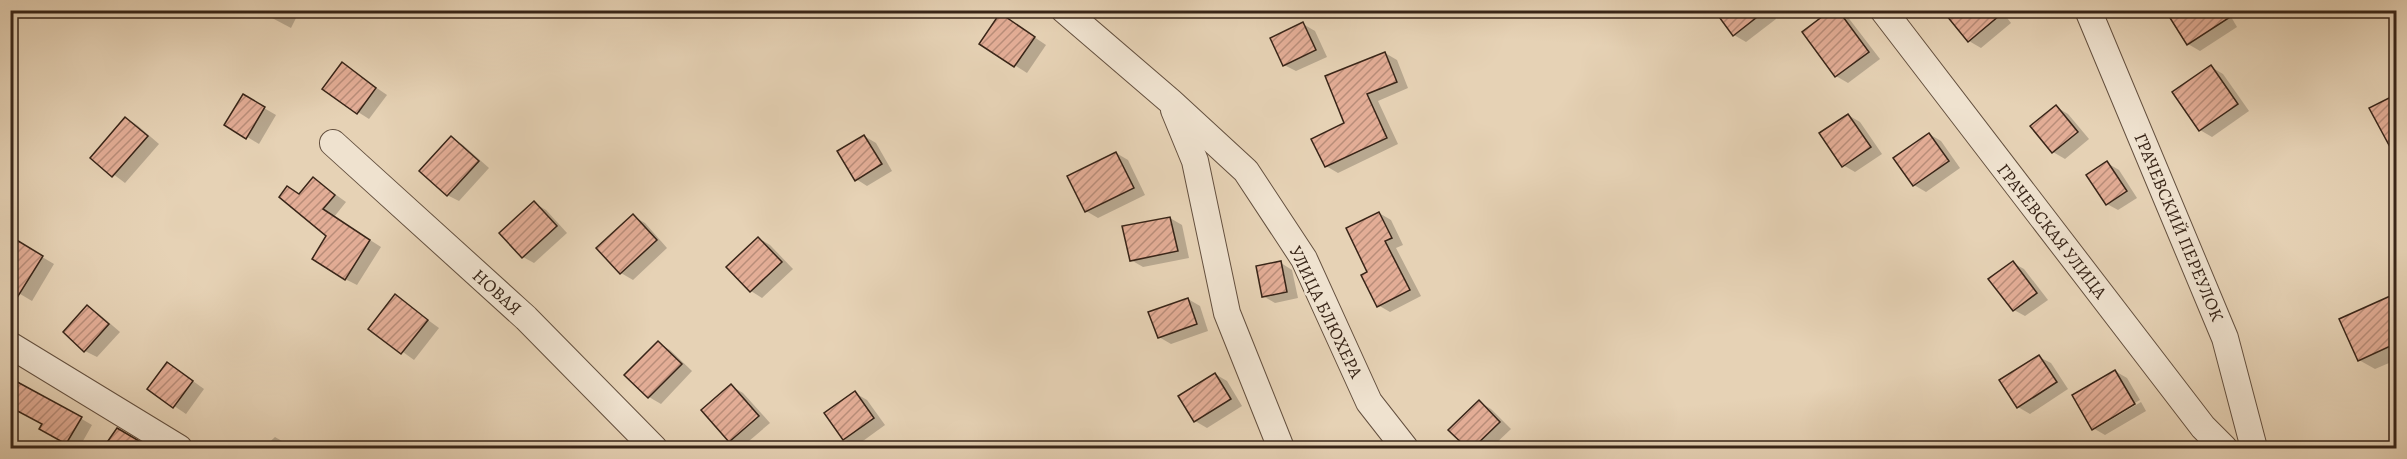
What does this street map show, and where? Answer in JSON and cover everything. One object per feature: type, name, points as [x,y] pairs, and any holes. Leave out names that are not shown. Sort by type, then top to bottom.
[{"type":"street","name":"УЛИЦА БЛЮХЕРА","points":[[1064,10],[1170,101],[1246,171],[1304,260],[1369,402],[1405,448]]},
{"type":"street","name":"ГРАЧЕВСКАЯ УЛИЦА","points":[[1883,10],[2203,427],[2224,448]]},
{"type":"street","name":"ГРАЧЕВСКИЙ ПЕРЕУЛОК","points":[[2088,10],[2225,338],[2254,448]]},
{"type":"street","name":"УЛИЦА БЛЮХЕРА","points":[[1170,101],[1195,162],[1227,313],[1281,448]]},
{"type":"street","name":"НОВАЯ","points":[[333,143],[526,318],[654,448]]},
{"type":"street","points":[[10,345],[179,448]]},
{"type":"building","points":[[1714,10],[1766,10],[1733,36]]},
{"type":"building","points":[[1831,10],[1838,10],[1869,52],[1835,77],[1802,32]]},
{"type":"building","points":[[1942,10],[2006,10],[1968,42]]},
{"type":"building","points":[[2165,10],[2241,10],[2187,45]]},
{"type":"building","points":[[1000,13],[1035,37],[1014,67],[979,44]]},
{"type":"building","points":[[1303,22],[1316,50],[1283,66],[1270,38]]},
{"type":"building","points":[[1385,52],[1397,82],[1367,94],[1387,138],[1325,167],[1311,139],[1344,123],[1325,76]]},
{"type":"building","points":[[342,62],[376,88],[357,114],[322,89]]},
{"type":"building","points":[[2211,65],[2238,104],[2199,131],[2172,92]]},
{"type":"building","points":[[243,94],[265,107],[246,139],[224,125]]},
{"type":"building","points":[[2397,94],[2397,160],[2369,108]]},
{"type":"building","points":[[2056,105],[2078,132],[2052,153],[2030,126]]},
{"type":"building","points":[[1848,114],[1871,147],[1842,167],[1819,133]]},
{"type":"building","points":[[125,117],[148,136],[112,177],[90,158]]},
{"type":"building","points":[[1929,133],[1949,161],[1913,186],[1893,158]]},
{"type":"building","points":[[864,135],[882,164],[855,181],[837,151]]},
{"type":"building","points":[[451,136],[479,161],[447,196],[419,171]]},
{"type":"building","points":[[1116,152],[1134,188],[1085,212],[1067,176]]},
{"type":"building","points":[[2107,161],[2127,191],[2106,205],[2086,175]]},
{"type":"building","points":[[313,177],[335,195],[323,209],[370,240],[345,280],[312,259],[326,236],[279,197],[287,186],[299,194]]},
{"type":"building","points":[[534,201],[557,226],[522,258],[499,233]]},
{"type":"building","points":[[1379,212],[1392,238],[1385,241],[1410,290],[1377,307],[1361,275],[1367,272],[1346,228]]},
{"type":"building","points":[[633,214],[657,240],[620,274],[596,248]]},
{"type":"building","points":[[1170,217],[1178,251],[1130,261],[1122,226]]},
{"type":"building","points":[[10,236],[43,256],[10,309]]},
{"type":"building","points":[[758,237],[782,262],[750,292],[726,267]]},
{"type":"building","points":[[1281,261],[1287,292],[1262,297],[1256,266]]},
{"type":"building","points":[[2013,261],[2037,293],[2013,311],[1988,279]]},
{"type":"building","points":[[2397,293],[2397,343],[2358,361],[2339,319]]},
{"type":"building","points":[[395,294],[428,320],[401,354],[368,329]]},
{"type":"building","points":[[1188,298],[1197,324],[1158,338],[1148,312]]},
{"type":"building","points":[[87,305],[109,324],[84,352],[63,332]]},
{"type":"building","points":[[658,341],[682,364],[648,398],[624,375]]},
{"type":"building","points":[[2039,355],[2057,382],[2017,408],[1999,380]]},
{"type":"building","points":[[167,362],[193,381],[173,408],[147,389]]},
{"type":"building","points":[[2115,370],[2135,404],[2092,430],[2072,395]]},
{"type":"building","points":[[1215,373],[1231,399],[1194,422],[1178,396]]},
{"type":"building","points":[[10,378],[82,417],[66,444],[39,429],[42,424],[10,407]]},
{"type":"building","points":[[731,384],[759,416],[729,442],[701,410]]},
{"type":"building","points":[[855,391],[874,418],[843,440],[824,413]]},
{"type":"building","points":[[1479,400],[1500,422],[1473,448],[1467,448],[1448,430]]},
{"type":"building","points":[[117,428],[151,448],[103,448]]}]
